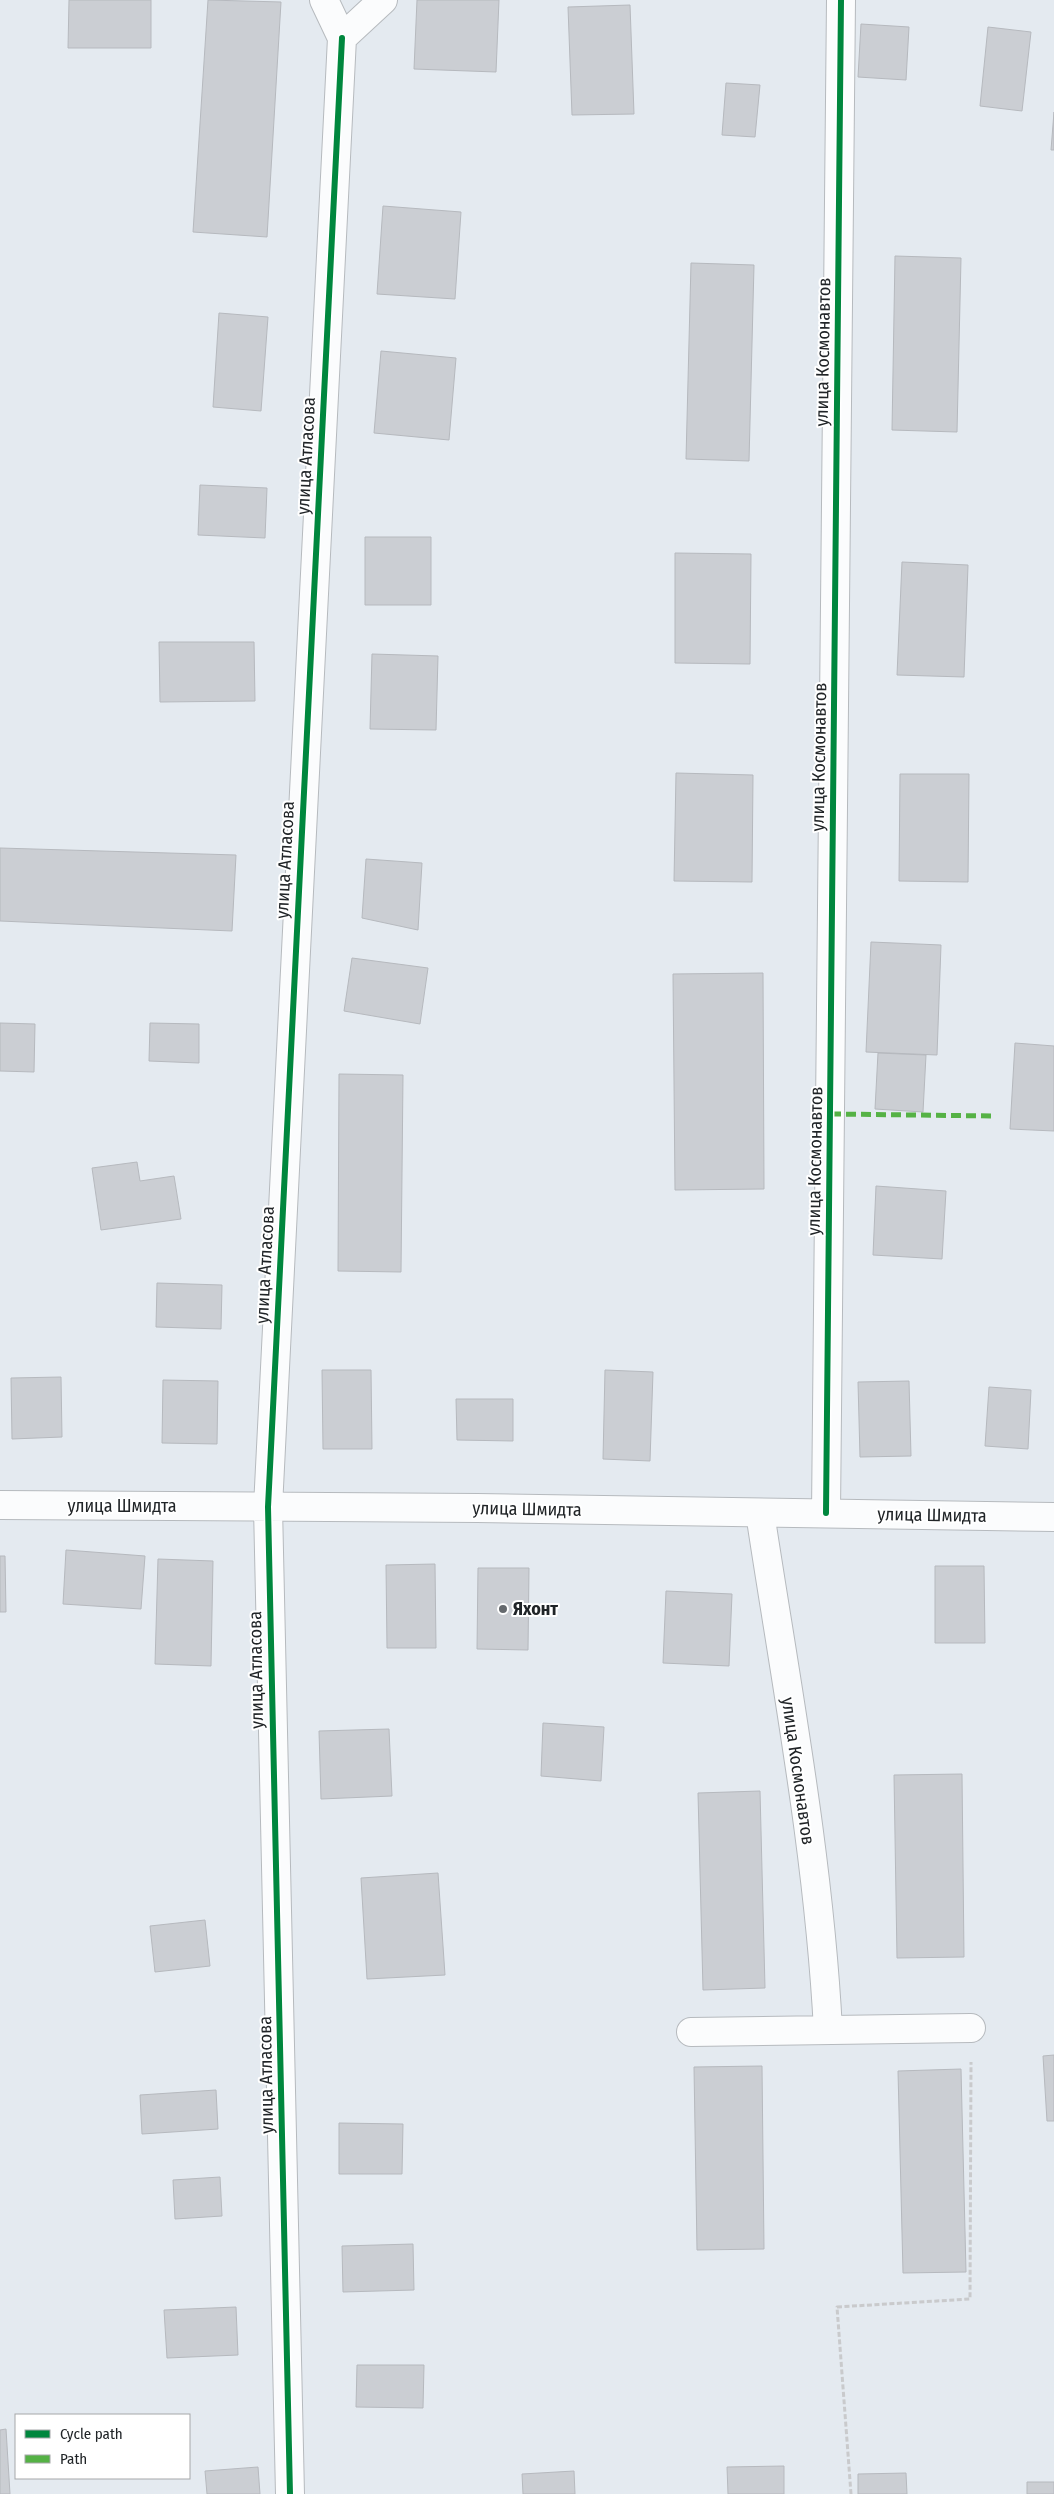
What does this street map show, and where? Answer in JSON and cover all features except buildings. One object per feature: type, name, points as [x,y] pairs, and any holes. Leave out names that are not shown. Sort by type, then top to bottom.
[{"type":"street","points":[[324,0],[342,38],[383,0]]},
{"type":"street","name":"улица Космонавтов","points":[[826,1513],[841,0]]},
{"type":"street","name":"улица Атласова","points":[[290,2494],[268,1507],[342,38]]},
{"type":"street","name":"улица Шмидта","points":[[0,1505],[760,1512],[1054,1517]]},
{"type":"street","name":"улица Космонавтов","points":[[760,1512],[801,1780],[824,1968],[828,2030]]},
{"type":"street","points":[[691,2032],[971,2028]]},
{"type":"path","points":[[851,2494],[837,2307],[970,2299],[971,2028]]},
{"type":"marked path","points":[[831,1114],[996,1116]]},
{"type":"cycle path","points":[[826,1513],[841,0]]},
{"type":"cycle path","points":[[290,2494],[268,1507],[342,38]]},
{"type":"place","name":"Яхонт","points":[[503,1609]]}]
